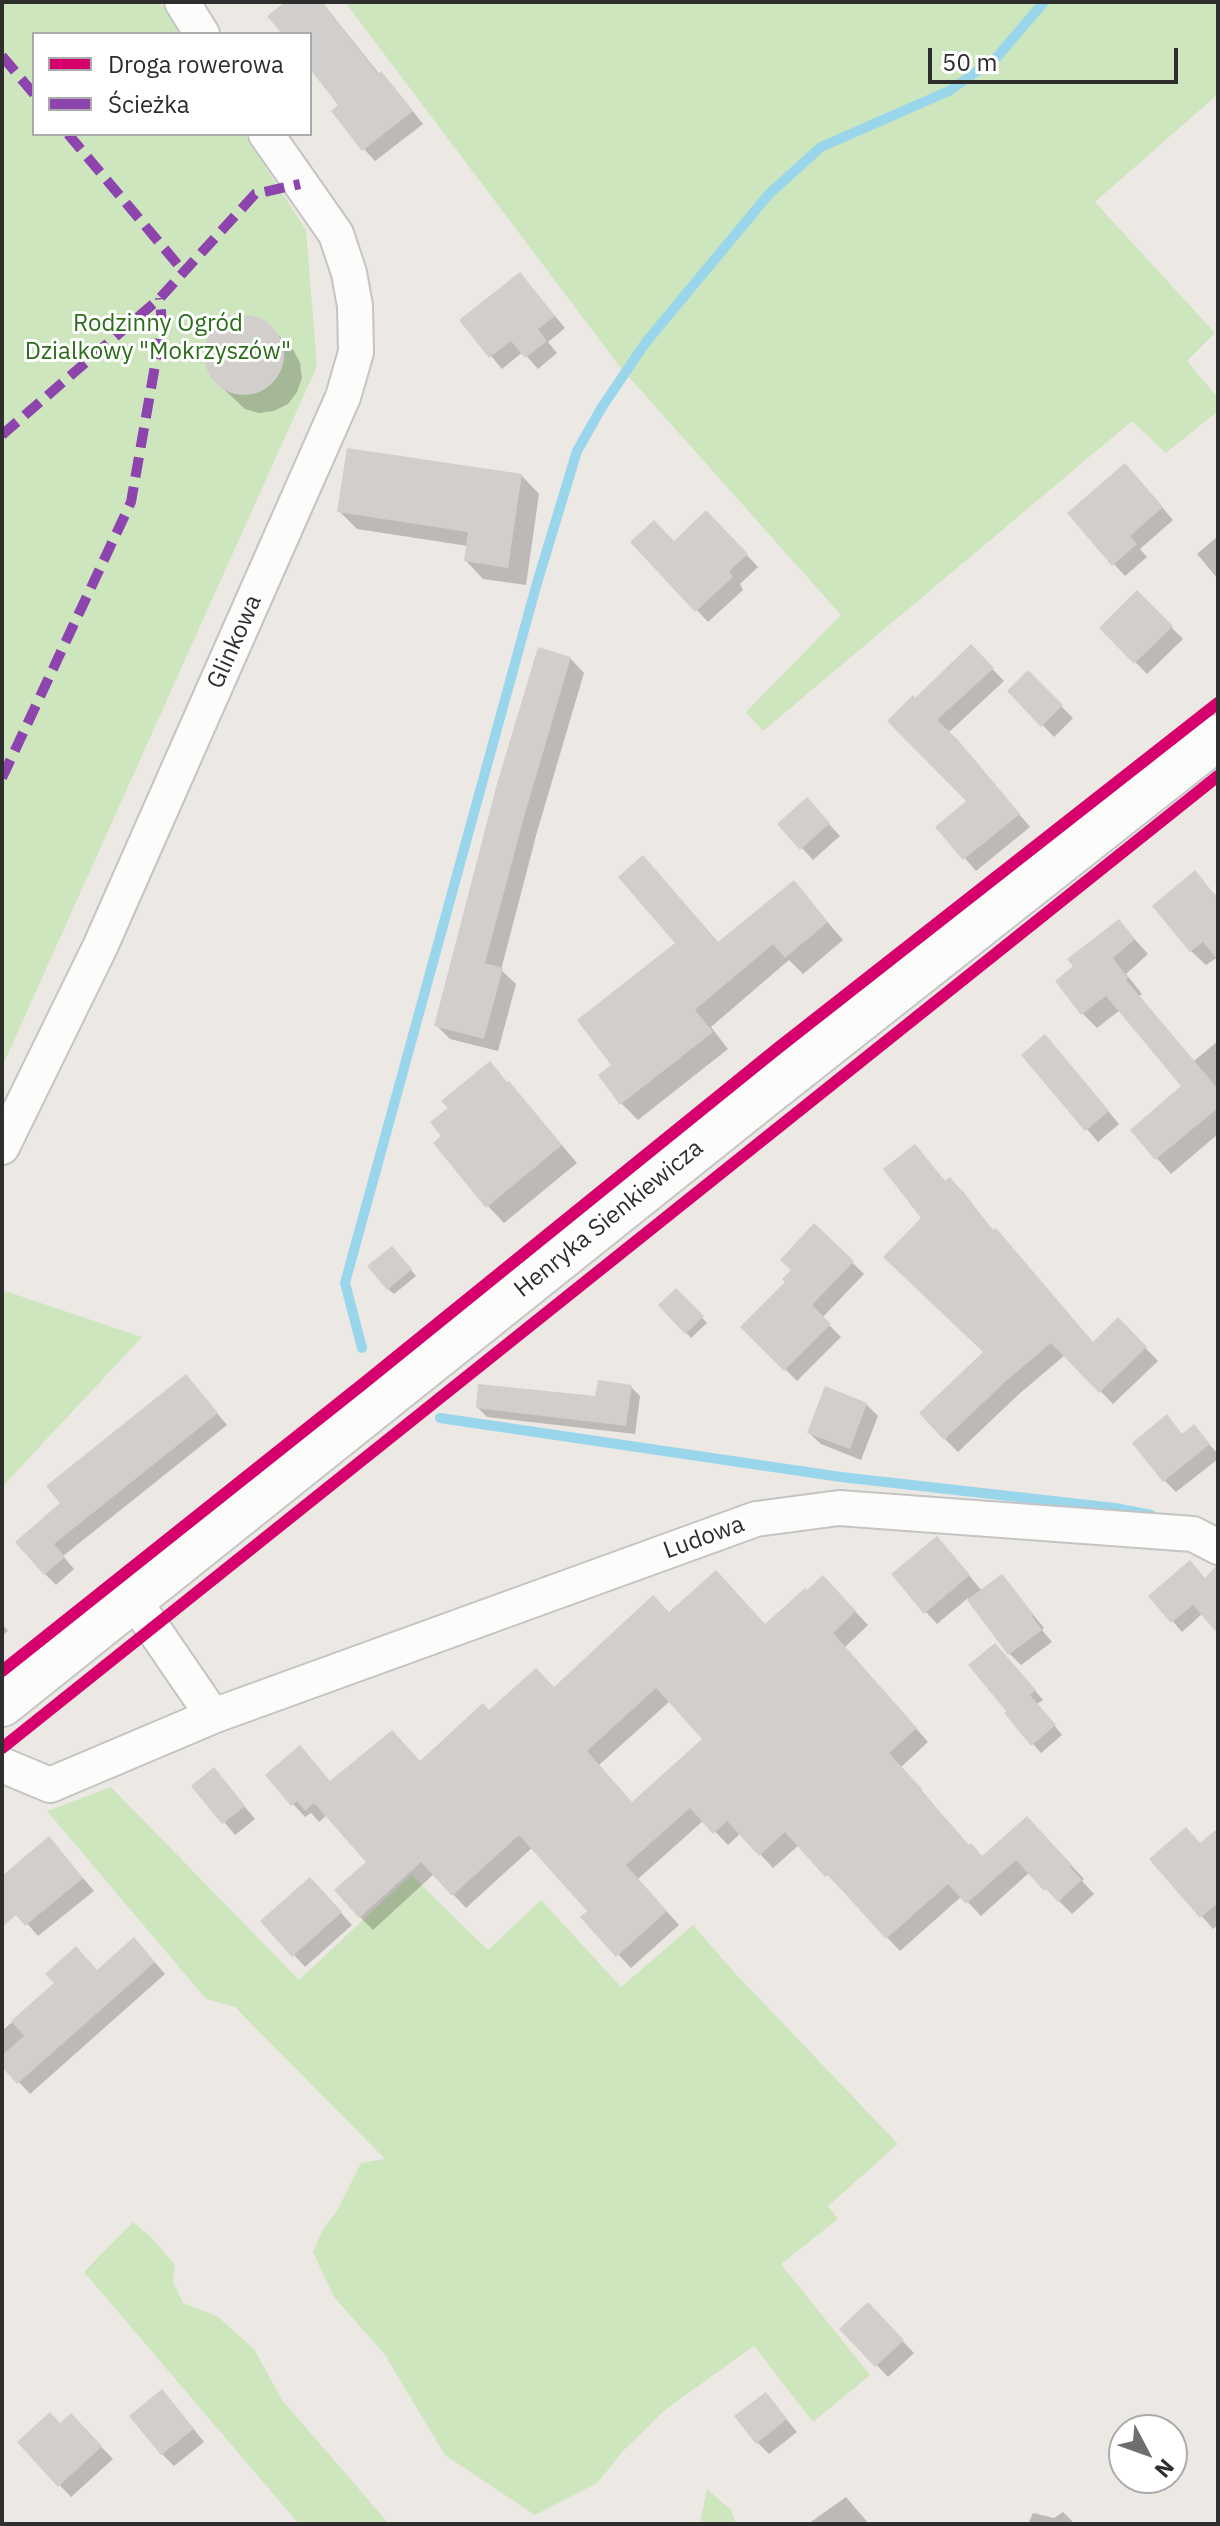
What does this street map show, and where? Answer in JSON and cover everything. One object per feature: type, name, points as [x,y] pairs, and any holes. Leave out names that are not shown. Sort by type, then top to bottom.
[{"type":"main road","name":"Henryka Sienkiewicza","points":[[2,1704],[1218,737]]},
{"type":"street","points":[[182,2],[201,32]]},
{"type":"street","name":"Glinkowa","points":[[2,1147],[100,947],[343,397],[356,352],[355,306],[349,273],[336,234],[267,136]]},
{"type":"street","name":"Ludowa","points":[[2,1765],[50,1785],[213,1716],[756,1519],[839,1508],[1193,1534],[1218,1547]]},
{"type":"street","points":[[133,1599],[213,1716]]},
{"type":"green space","name":"Rodzinny Ogród Dzialkowy \"Mokrzyszów\"","points":[[2,2],[160,2],[179,32],[32,32],[32,136],[245,136],[306,230],[317,366],[2,1067]]},
{"type":"green space","points":[[345,2],[1218,2],[1218,94],[1095,202],[1215,333],[1187,361],[1218,398],[1218,411],[1166,453],[1132,421],[763,731],[746,712],[841,615],[620,367]]},
{"type":"green space","points":[[2,1290],[142,1337],[2,1487]]},
{"type":"green space","points":[[111,1787],[299,1980],[411,1875],[488,1950],[541,1900],[621,1987],[693,1925],[898,2144],[828,2206],[838,2219],[781,2264],[870,2375],[813,2422],[754,2346],[666,2409],[624,2450],[597,2483],[535,2515],[445,2455],[385,2355],[334,2297],[313,2252],[361,2163],[385,2159],[235,2007],[206,1999],[47,1811]]},
{"type":"green space","points":[[133,2222],[175,2265],[173,2281],[183,2303],[217,2316],[254,2349],[282,2400],[389,2524],[299,2524],[84,2272]]},
{"type":"green space","points":[[707,2489],[731,2510],[736,2524],[700,2524]]},
{"type":"building","points":[[285,2],[322,2],[378,74],[381,71],[413,111],[362,151],[331,111],[338,105],[312,72],[312,32],[280,32],[267,16]]},
{"type":"building","points":[[520,272],[555,316],[538,329],[547,341],[525,358],[511,341],[489,358],[459,320]]},
{"type":"building","points":[[236,315],[252,315],[273,326],[284,347],[284,363],[273,384],[252,395],[236,395],[222,389],[210,377],[204,363],[204,347],[210,333],[222,321]]},
{"type":"building","points":[[347,448],[522,474],[508,568],[464,561],[468,532],[337,512]]},
{"type":"building","points":[[1125,463],[1163,507],[1130,536],[1137,544],[1112,566],[1067,513]]},
{"type":"building","points":[[706,510],[748,554],[729,571],[733,577],[695,612],[630,542],[654,520],[674,541]]},
{"type":"building","points":[[1137,590],[1173,626],[1134,664],[1099,628]]},
{"type":"building","points":[[971,644],[994,668],[937,720],[958,740],[1020,814],[963,860],[935,827],[966,801],[887,721]]},
{"type":"building","points":[[538,647],[571,657],[485,963],[503,968],[484,1039],[434,1026],[497,784]]},
{"type":"building","points":[[1028,670],[1063,705],[1041,727],[1007,691]]},
{"type":"building","points":[[807,797],[830,823],[800,850],[777,824]]},
{"type":"building","points":[[643,855],[718,942],[794,880],[828,922],[785,958],[773,944],[695,1010],[713,1032],[620,1105],[598,1075],[611,1065],[577,1020],[675,943],[618,877]]},
{"type":"building","points":[[1195,870],[1218,899],[1218,960],[1203,942],[1190,952],[1152,906]]},
{"type":"building","points":[[1119,919],[1135,939],[1113,958],[1128,978],[1126,980],[1218,1089],[1218,1108],[1155,1160],[1130,1130],[1181,1086],[1106,996],[1081,1015],[1055,981],[1073,966],[1067,959]]},
{"type":"building","points":[[1045,1034],[1109,1111],[1085,1131],[1021,1055]]},
{"type":"building","points":[[490,1061],[562,1145],[486,1208],[433,1143],[441,1136],[430,1122],[448,1108],[441,1101]]},
{"type":"building","points":[[915,1144],[945,1181],[950,1177],[993,1230],[996,1228],[1093,1342],[1118,1317],[1147,1347],[1099,1393],[1051,1343],[944,1440],[919,1413],[983,1352],[883,1257],[921,1218],[883,1169]]},
{"type":"building","points":[[814,1223],[854,1261],[812,1305],[831,1324],[784,1371],[740,1327],[785,1282],[782,1279],[791,1270],[780,1260]]},
{"type":"building","points":[[392,1246],[412,1269],[387,1290],[367,1266]]},
{"type":"building","points":[[676,1288],[704,1316],[685,1334],[658,1305]]},
{"type":"building","points":[[186,1374],[218,1413],[54,1544],[65,1557],[44,1575],[15,1542],[60,1503],[46,1486]]},
{"type":"building","points":[[598,1380],[632,1385],[626,1426],[476,1408],[478,1384],[595,1396]]},
{"type":"building","points":[[825,1386],[867,1403],[850,1449],[807,1433]]},
{"type":"building","points":[[1167,1414],[1182,1434],[1194,1424],[1210,1444],[1163,1482],[1132,1443]]},
{"type":"building","points":[[937,1536],[970,1575],[924,1614],[891,1574]]},
{"type":"building","points":[[1190,1560],[1205,1578],[1218,1567],[1218,1634],[1193,1605],[1171,1623],[1148,1596]]},
{"type":"building","points":[[716,1570],[765,1624],[823,1575],[856,1611],[833,1633],[917,1728],[889,1753],[921,1791],[982,1856],[1027,1816],[1082,1880],[1058,1902],[1016,1860],[966,1904],[948,1884],[886,1939],[785,1832],[759,1856],[727,1821],[713,1834],[690,1808],[626,1865],[667,1911],[616,1957],[580,1917],[587,1911],[519,1835],[452,1896],[421,1862],[359,1918],[334,1890],[366,1862],[314,1803],[305,1811],[297,1801],[291,1806],[265,1775],[300,1745],[330,1781],[392,1730],[420,1761],[483,1703],[489,1710],[536,1668],[554,1687],[653,1595],[669,1612]],"holes":[[[656,1688],[702,1739],[632,1802],[587,1751]]]},
{"type":"building","points":[[1002,1574],[1042,1630],[1008,1655],[967,1600]]},
{"type":"building","points":[[995,1643],[1036,1690],[1030,1695],[1056,1725],[1031,1746],[968,1665]]},
{"type":"building","points":[[214,1767],[245,1806],[222,1824],[191,1786]]},
{"type":"building","points":[[1186,1827],[1200,1843],[1218,1828],[1218,1903],[1200,1918],[1149,1859]]},
{"type":"building","points":[[49,1836],[83,1878],[25,1926],[16,1915],[2,1927],[2,1876]]},
{"type":"building","points":[[310,1877],[342,1912],[292,1957],[260,1921]]},
{"type":"building","points":[[134,1937],[155,1962],[17,2084],[2,2067],[2,2055],[24,2036],[11,2021],[54,1983],[45,1974],[76,1946],[97,1970]]},
{"type":"building","points":[[868,2302],[904,2340],[875,2367],[839,2329]]},
{"type":"building","points":[[162,2389],[194,2429],[161,2455],[129,2416]]},
{"type":"building","points":[[766,2392],[787,2419],[756,2444],[734,2416]]},
{"type":"building","points":[[50,2412],[60,2423],[71,2413],[102,2446],[58,2487],[17,2442]]},
{"type":"waterway","points":[[362,1348],[345,1283],[537,583],[577,451],[602,407],[646,342],[769,194],[821,147],[949,91],[997,57],[1044,2]]},
{"type":"waterway","points":[[440,1418],[841,1477],[1115,1508],[1151,1515]]},
{"type":"marked path","points":[[2,56],[32,92]]},
{"type":"marked path","points":[[70,136],[184,272]]},
{"type":"marked path","points":[[2,435],[160,298],[255,194],[300,184]]},
{"type":"marked path","points":[[2,778],[131,502],[162,326],[160,298]]},
{"type":"cycle path","points":[[2,1671],[778,1048],[1218,703]]},
{"type":"cycle path","points":[[2,1748],[1218,776]]}]
